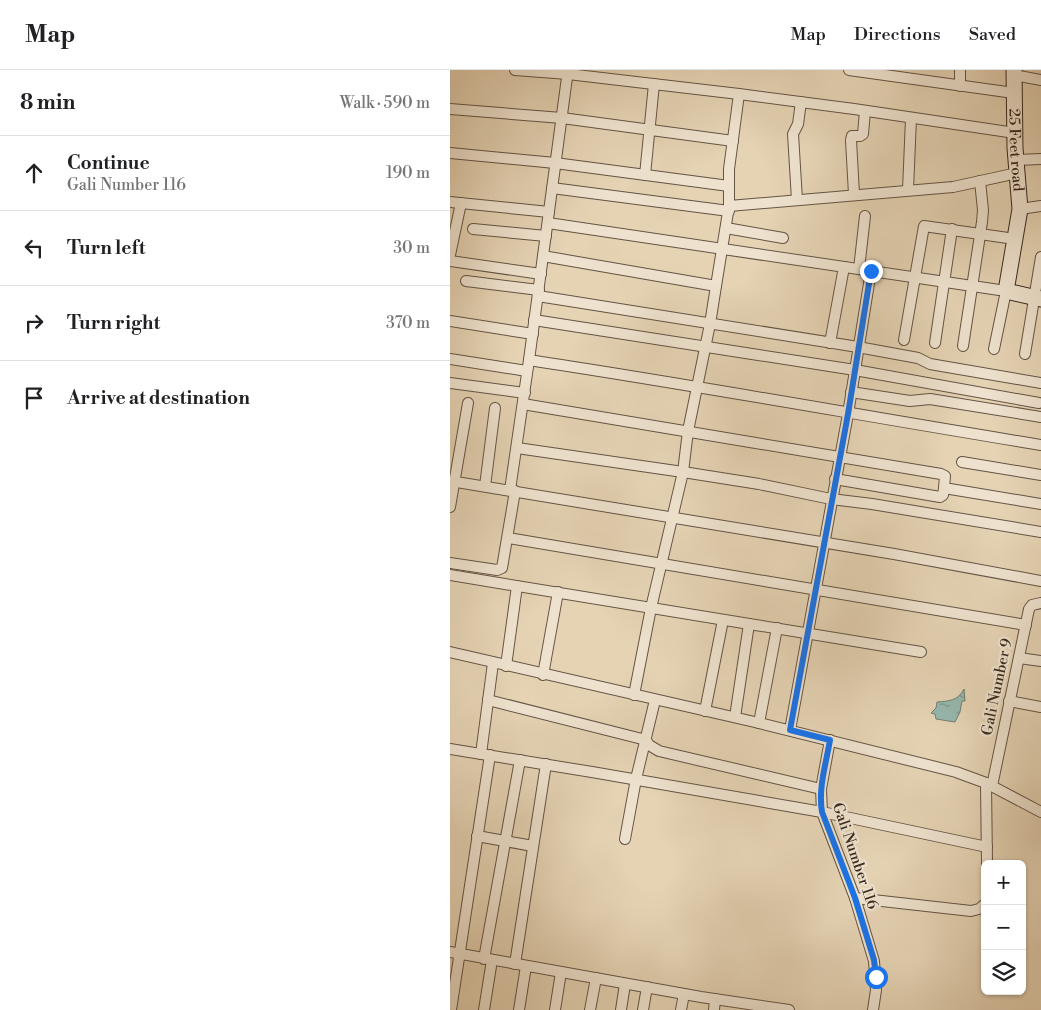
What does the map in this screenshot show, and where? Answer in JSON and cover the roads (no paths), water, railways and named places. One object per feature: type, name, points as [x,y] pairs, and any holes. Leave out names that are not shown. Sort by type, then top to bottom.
[{"type":"street","points":[[515,70],[568,72],[801,102],[1015,134]]},
{"type":"street","points":[[848,70],[913,75],[960,86],[1014,93]]},
{"type":"street","points":[[960,70],[960,86]]},
{"type":"street","points":[[450,563],[500,569],[504,565],[517,448],[568,72]]},
{"type":"street","points":[[1014,72],[1041,80]]},
{"type":"street","name":"25 Feet road","points":[[1014,72],[1015,134],[1020,209],[1041,206]]},
{"type":"street","points":[[645,175],[654,84]]},
{"type":"street","points":[[634,695],[651,608],[683,472],[696,386],[710,324],[729,208],[733,140],[739,94]]},
{"type":"street","points":[[797,200],[793,134],[798,124],[801,102]]},
{"type":"street","points":[[450,109],[562,118],[733,140]]},
{"type":"street","points":[[854,194],[851,140],[852,136],[860,136],[862,134],[864,111]]},
{"type":"street","points":[[908,190],[911,118]]},
{"type":"street","points":[[450,153],[555,163],[729,186]]},
{"type":"street","points":[[552,188],[729,208],[854,194],[952,187],[980,181],[1041,159]]},
{"type":"street","points":[[963,346],[981,233],[983,210],[980,181]]},
{"type":"street","points":[[450,202],[549,212]]},
{"type":"street","points":[[450,255],[461,203]]},
{"type":"street","points":[[994,349],[1020,209]]},
{"type":"street","points":[[859,269],[865,216]]},
{"type":"street","points":[[548,223],[1006,291],[1038,298]]},
{"type":"street","points":[[904,340],[923,227],[952,229],[1015,239]]},
{"type":"street","points":[[726,228],[783,238]]},
{"type":"street","points":[[473,229],[546,236]]},
{"type":"street","points":[[935,343],[952,229]]},
{"type":"street","points":[[543,256],[716,286]]},
{"type":"street","points":[[1025,354],[1038,298],[1041,257]]},
{"type":"street","points":[[450,261],[541,274]]},
{"type":"street","points":[[830,342],[844,267]]},
{"type":"street","points":[[790,730],[848,414],[871,271]]},
{"type":"street","points":[[466,281],[710,324],[830,342],[918,358],[930,364],[1041,383]]},
{"type":"street","points":[[534,320],[855,370],[1040,403]]},
{"type":"street","points":[[450,321],[532,334]]},
{"type":"street","points":[[450,359],[528,371]]},
{"type":"street","points":[[529,360],[696,386],[848,414],[1041,445]]},
{"type":"street","points":[[450,383],[688,431],[945,476],[943,495],[940,497],[835,479]]},
{"type":"street","points":[[851,392],[910,401],[930,399],[1041,417]]},
{"type":"street","points":[[450,507],[452,481],[468,403]]},
{"type":"street","points":[[485,486],[496,408]]},
{"type":"street","points":[[517,448],[760,484],[831,499],[1041,532]]},
{"type":"street","points":[[962,462],[1041,475]]},
{"type":"street","points":[[452,481],[1041,581]]},
{"type":"street","points":[[944,488],[1041,504]]},
{"type":"street","points":[[508,538],[1026,624]]},
{"type":"street","points":[[450,575],[921,652]]},
{"type":"street","points":[[506,666],[517,586]]},
{"type":"street","points":[[543,675],[558,592]]},
{"type":"street","name":"Gali Number 9","points":[[987,860],[989,785],[1029,609],[1032,605],[1041,603]]},
{"type":"street","points":[[705,711],[723,620]]},
{"type":"street","points":[[735,717],[749,624]]},
{"type":"street","points":[[759,723],[777,628]]},
{"type":"street","points":[[450,652],[543,675],[790,730],[956,772],[989,785],[1041,812]]},
{"type":"street","points":[[1019,658],[1041,661]]},
{"type":"street","points":[[450,1010],[454,953],[477,836],[488,700],[493,663]]},
{"type":"street","points":[[488,700],[646,740],[649,745],[659,751],[821,789]]},
{"type":"street","points":[[625,839],[636,779],[655,700]]},
{"type":"street","points":[[1009,701],[1041,707]]},
{"type":"street","name":"Gali Number 116","points":[[830,740],[820,802],[822,812],[855,898],[874,960],[876,990],[873,1010]]},
{"type":"street","points":[[450,749],[822,812],[987,847]]},
{"type":"street","points":[[484,1010],[488,960],[505,841],[520,760]]},
{"type":"street","points":[[515,964],[546,764]]},
{"type":"street","points":[[477,836],[534,846]]},
{"type":"street","points":[[855,898],[971,912],[984,905]]},
{"type":"street","points":[[454,953],[715,999],[740,1006],[789,1010]]},
{"type":"street","points":[[519,1010],[526,966]]},
{"type":"street","points":[[555,1010],[561,972]]},
{"type":"street","points":[[590,1010],[596,978]]},
{"type":"street","points":[[621,1010],[625,984]]},
{"type":"street","points":[[643,1010],[647,987]]},
{"type":"street","points":[[681,1010],[684,994]]},
{"type":"street","points":[[714,1010],[715,999]]},
{"type":"water","points":[[964,689],[965,701],[962,701],[960,712],[955,722],[936,719],[935,714],[931,713],[936,708],[937,702],[956,698]]}]
